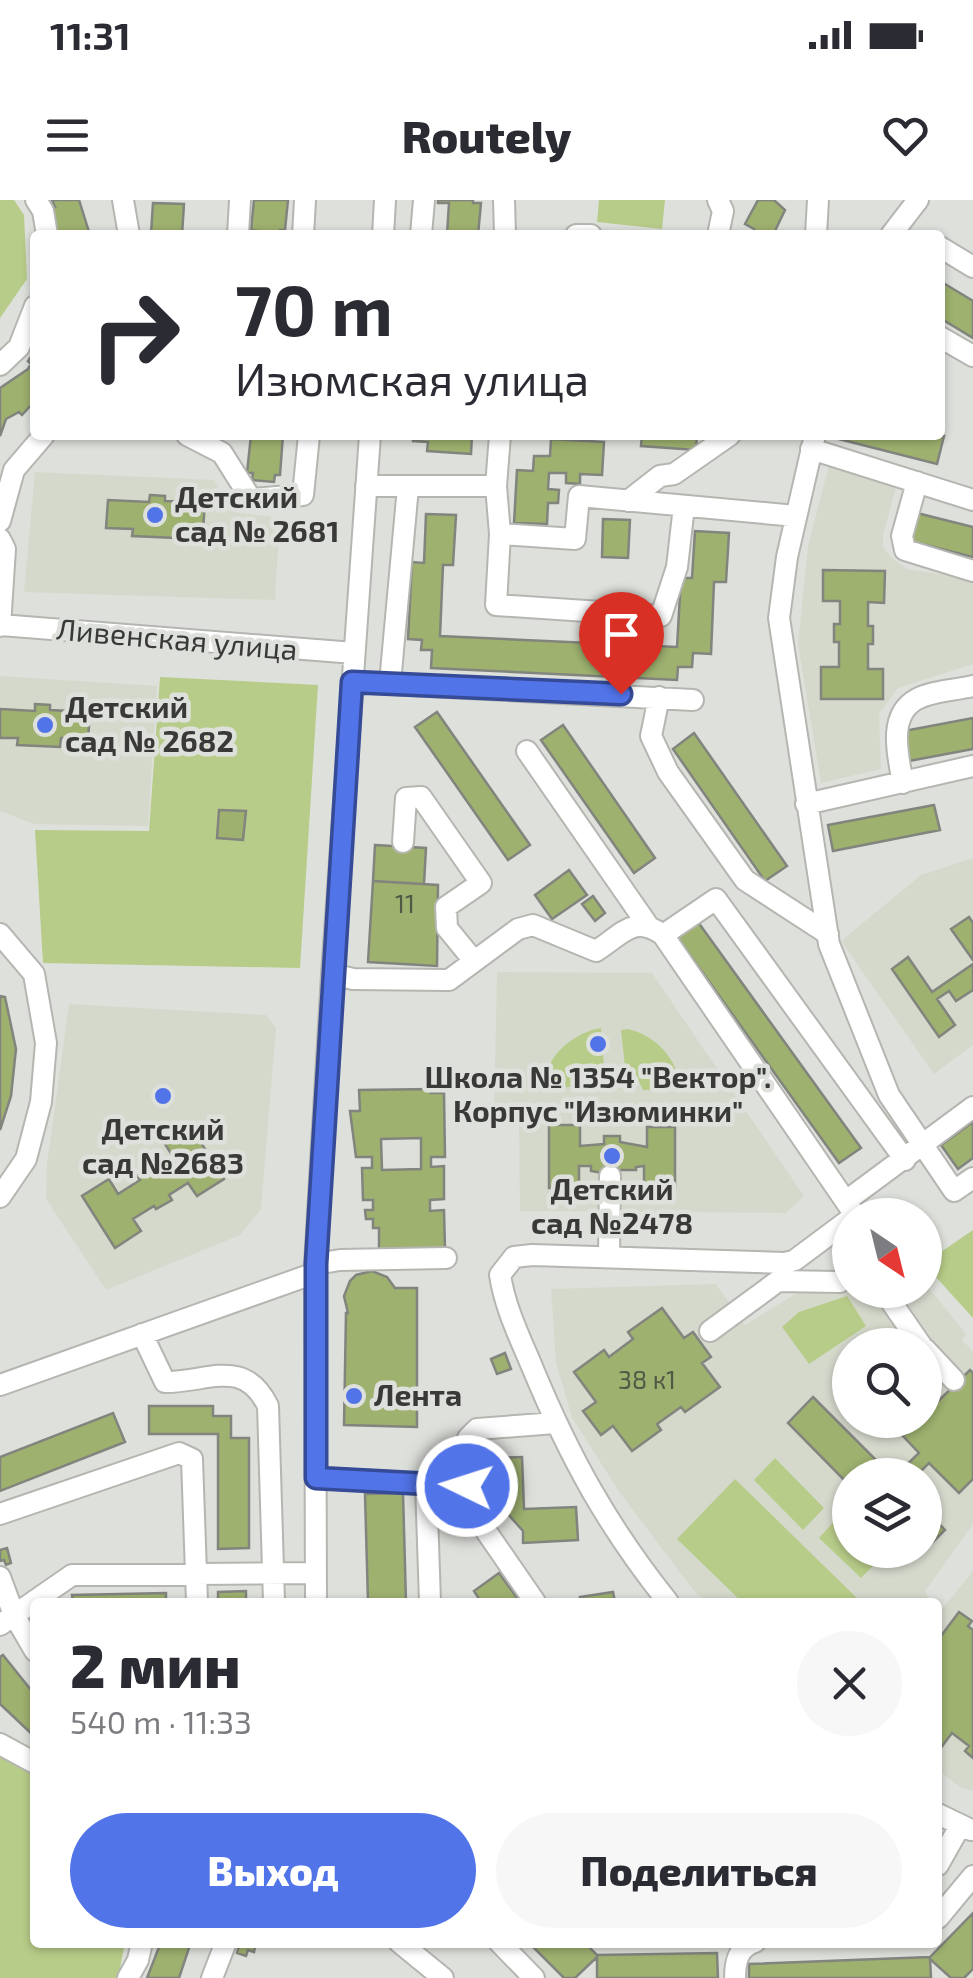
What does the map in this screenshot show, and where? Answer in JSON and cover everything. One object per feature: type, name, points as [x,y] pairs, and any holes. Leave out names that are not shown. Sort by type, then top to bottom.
[{"type":"street","points":[[36,200],[43,211],[46,230]]},
{"type":"street","points":[[123,200],[128,230]]},
{"type":"street","points":[[238,230],[240,200]]},
{"type":"street","points":[[303,230],[305,200]]},
{"type":"street","points":[[383,230],[385,200]]},
{"type":"street","points":[[422,230],[424,200]]},
{"type":"street","points":[[504,200],[505,230]]},
{"type":"street","points":[[718,200],[723,211],[719,230]]},
{"type":"street","points":[[816,230],[818,200]]},
{"type":"street","points":[[904,230],[918,200]]},
{"type":"street","points":[[945,250],[973,267]]},
{"type":"street","points":[[0,364],[20,347],[30,320]]},
{"type":"street","points":[[945,340],[973,356]]},
{"type":"street","points":[[0,521],[14,470],[40,440]]},
{"type":"street","points":[[197,440],[222,453],[251,500],[303,495],[308,440]]},
{"type":"street","points":[[316,1598],[315,1269],[370,440]]},
{"type":"street","points":[[500,440],[496,605],[661,616],[677,567],[684,506]]},
{"type":"street","points":[[499,457],[511,440]]},
{"type":"street","points":[[628,500],[660,476],[674,474],[723,440]]},
{"type":"street","points":[[973,500],[813,442],[779,618],[828,934],[888,1096],[954,1191],[973,1178]]},
{"type":"street","points":[[918,482],[902,536],[905,550],[973,571]]},
{"type":"street","points":[[366,486],[496,486]]},
{"type":"street","points":[[390,682],[408,487]]},
{"type":"street","points":[[500,534],[575,539],[579,496],[796,516]]},
{"type":"street","points":[[0,540],[5,549],[0,626]]},
{"type":"street","name":"Ливенская улица","points":[[0,626],[354,652]]},
{"type":"street","points":[[352,682],[694,700]]},
{"type":"street","points":[[903,783],[897,749],[899,718],[916,700],[973,686]]},
{"type":"street","points":[[659,696],[650,736],[668,772],[744,880],[828,934]]},
{"type":"street","points":[[527,751],[840,1198]]},
{"type":"street","points":[[806,804],[973,766]]},
{"type":"street","points":[[403,842],[406,798],[421,796],[481,883],[446,907],[448,928],[474,961]]},
{"type":"street","points":[[332,974],[352,979],[449,980],[518,929],[533,924],[596,951],[638,924],[655,929],[716,899],[744,880]]},
{"type":"street","points":[[716,899],[904,1160]]},
{"type":"street","points":[[0,934],[34,974],[46,1043],[41,1102],[26,1159],[0,1197]]},
{"type":"street","points":[[865,1198],[904,1160],[973,1107]]},
{"type":"street","points":[[609,1256],[610,1176]]},
{"type":"street","points":[[665,1598],[626,1549],[581,1476],[504,1297],[500,1275],[514,1257],[785,1262],[794,1260],[832,1227]]},
{"type":"street","points":[[0,1385],[340,1260],[446,1258]]},
{"type":"street","points":[[710,1331],[778,1281],[832,1282]]},
{"type":"street","points":[[142,1334],[165,1382],[217,1375],[242,1377],[258,1387],[268,1406],[274,1598]]},
{"type":"street","points":[[942,1367],[954,1380]]},
{"type":"street","points":[[532,1598],[466,1502],[468,1438],[477,1429],[555,1422]]},
{"type":"street","points":[[0,1514],[179,1453],[192,1459],[197,1598]]},
{"type":"street","points":[[316,1478],[467,1486]]},
{"type":"street","points":[[426,1484],[430,1598]]},
{"type":"street","points":[[39,1598],[72,1575],[316,1573]]},
{"type":"street","points":[[0,1576],[7,1620],[30,1645]]},
{"type":"street","points":[[7,1620],[30,1604]]},
{"type":"street","points":[[0,1744],[30,1760]]},
{"type":"street","points":[[942,1816],[967,1828],[942,1860]]},
{"type":"street","points":[[942,1913],[973,1876]]},
{"type":"street","points":[[128,1978],[141,1948]]},
{"type":"street","points":[[212,1978],[224,1948]]},
{"type":"street","points":[[405,1948],[429,1974]]},
{"type":"street","points":[[505,1948],[534,1978]]},
{"type":"street","points":[[735,1978],[735,1960],[744,1948]]},
{"type":"shaded area","points":[[829,465],[898,481],[883,535],[883,547],[892,558],[907,569],[973,579],[973,664],[898,688],[879,714],[881,769],[821,783],[798,644],[808,546]]},
{"type":"shaded area","points":[[35,472],[214,480],[234,512],[280,518],[275,600],[24,592]]},
{"type":"shaded area","points":[[0,676],[157,686],[148,826],[34,824],[0,811]]},
{"type":"shaded area","points":[[973,858],[973,1045],[934,1074],[841,941],[921,875]]},
{"type":"shaded area","name":"Школа № 1354 \"Вектор\". Корпус \"Изюминки\"","points":[[497,972],[652,973],[804,1196],[786,1213],[520,1211],[519,1114],[494,1114]]},
{"type":"shaded area","name":"Детский сад №2683","points":[[69,1004],[266,1015],[276,1028],[261,1209],[240,1235],[106,1290],[46,1199],[47,1164]]},
{"type":"shaded area","points":[[716,1284],[745,1325],[797,1293],[832,1289],[832,1308],[942,1308],[942,1304],[966,1334],[962,1340],[973,1351],[973,1524],[942,1567],[942,1458],[832,1458],[832,1568],[941,1568],[925,1591],[927,1598],[702,1598],[620,1493],[572,1418],[556,1363],[551,1289]]},
{"type":"shaded area","points":[[973,1571],[973,1791],[961,1788],[942,1773],[942,1609]]},
{"type":"green space","points":[[0,200],[14,200],[24,215],[27,279],[0,318]]},
{"type":"green space","points":[[599,200],[665,200],[662,229],[597,222]]},
{"type":"green space","points":[[160,677],[318,685],[300,968],[43,963],[35,830],[149,831]]},
{"type":"green space","points":[[601,1028],[604,1066],[585,1075],[581,1085],[545,1091],[548,1068],[561,1049],[579,1035]]},
{"type":"green space","points":[[621,1030],[648,1037],[664,1050],[681,1088],[643,1090],[634,1071],[625,1067]]},
{"type":"green space","points":[[973,1230],[973,1318],[942,1284],[942,1251]]},
{"type":"green space","points":[[832,1301],[832,1308],[855,1308],[866,1326],[832,1328],[832,1349],[809,1364],[782,1327],[799,1312]]},
{"type":"green space","points":[[775,1458],[824,1508],[803,1530],[754,1480]]},
{"type":"green space","points":[[735,1479],[857,1598],[738,1598],[677,1539]]},
{"type":"green space","points":[[832,1524],[832,1550],[819,1538]]},
{"type":"green space","points":[[850,1568],[871,1568],[861,1578]]},
{"type":"green space","points":[[0,1754],[30,1770],[30,1948],[124,1948],[118,1978],[0,1978]]},
{"type":"building","points":[[52,200],[79,200],[88,230],[56,230],[51,207],[55,207]]},
{"type":"building","points":[[254,200],[288,200],[285,230],[251,230]]},
{"type":"building","points":[[473,200],[481,203],[478,230],[447,230],[449,203],[438,203]]},
{"type":"building","points":[[758,200],[774,200],[785,210],[775,230],[754,230],[745,224]]},
{"type":"building","points":[[153,203],[184,204],[182,230],[151,230]]},
{"type":"building","points":[[945,284],[973,301],[973,338],[945,321]]},
{"type":"building","points":[[30,366],[30,406],[22,415],[19,412],[6,419],[0,436],[0,388]]},
{"type":"building","points":[[250,440],[283,440],[280,475],[275,475],[274,482],[252,480],[253,473],[247,473]]},
{"type":"building","points":[[472,440],[471,454],[427,451],[428,442],[413,441]]},
{"type":"building","points":[[551,440],[604,442],[602,475],[580,474],[580,484],[566,483],[566,473],[549,473],[548,489],[559,490],[558,503],[548,503],[547,524],[514,523],[517,470],[533,471],[534,456],[550,456]]},
{"type":"building","points":[[642,440],[697,440],[696,450],[641,446]]},
{"type":"building","points":[[843,440],[943,440],[937,464]]},
{"type":"building","name":"Детский сад № 2681","points":[[150,495],[165,496],[165,501],[205,502],[203,530],[176,529],[175,538],[132,536],[133,529],[106,528],[108,500],[149,502]]},
{"type":"building","points":[[917,513],[973,527],[973,557],[910,541]]},
{"type":"building","points":[[426,514],[456,515],[453,565],[443,565],[440,636],[677,647],[681,578],[692,578],[695,531],[729,533],[726,582],[714,582],[711,654],[693,653],[692,667],[678,667],[677,680],[431,668],[432,650],[421,650],[422,640],[408,639],[412,562],[424,563]]},
{"type":"building","points":[[603,519],[630,520],[628,558],[602,557]]},
{"type":"building","points":[[823,570],[885,571],[884,603],[868,602],[873,644],[868,644],[868,669],[883,669],[883,699],[821,699],[821,667],[839,667],[834,624],[840,624],[840,601],[823,601]]},
{"type":"building","name":"Детский сад № 2682","points":[[35,704],[50,705],[50,710],[90,712],[88,740],[61,738],[60,747],[17,745],[18,738],[0,738],[0,709],[35,711]]},
{"type":"building","points":[[437,712],[530,845],[508,860],[415,727]]},
{"type":"building","points":[[973,718],[973,749],[909,761],[904,731]]},
{"type":"building","points":[[563,725],[655,858],[634,873],[541,740]]},
{"type":"building","points":[[694,733],[787,866],[765,881],[673,749]]},
{"type":"building","points":[[934,805],[940,830],[833,851],[828,825]]},
{"type":"building","points":[[219,810],[246,811],[243,840],[217,838]]},
{"type":"building","points":[[375,845],[426,848],[424,884],[373,881]]},
{"type":"building","points":[[569,870],[587,895],[552,919],[535,895]]},
{"type":"building","points":[[373,881],[438,885],[437,966],[368,962]]},
{"type":"building","points":[[593,896],[605,913],[595,921],[582,904]]},
{"type":"building","points":[[969,917],[973,923],[973,960],[951,929]]},
{"type":"building","points":[[698,922],[861,1148],[839,1163],[677,937]]},
{"type":"building","points":[[908,957],[932,992],[973,964],[973,990],[956,1001],[949,991],[937,999],[955,1025],[939,1037],[892,969]]},
{"type":"building","points":[[0,996],[5,997],[16,1049],[11,1096],[0,1130]]},
{"type":"building","points":[[431,1089],[431,1093],[444,1093],[445,1157],[431,1157],[431,1167],[444,1166],[444,1199],[430,1200],[430,1211],[444,1210],[445,1249],[379,1250],[379,1228],[373,1228],[373,1219],[366,1219],[365,1210],[373,1210],[373,1200],[363,1200],[362,1168],[372,1168],[372,1157],[356,1157],[350,1111],[360,1111],[359,1090]],"holes":[[[421,1138],[421,1169],[382,1170],[381,1139]]]},
{"type":"building","points":[[973,1122],[973,1158],[958,1169],[941,1145]]},
{"type":"building","name":"Детский сад №2478","points":[[549,1125],[580,1125],[580,1146],[604,1144],[604,1136],[620,1136],[620,1142],[647,1147],[647,1127],[675,1127],[675,1188],[644,1188],[644,1166],[619,1170],[619,1176],[579,1166],[579,1188],[549,1188]]},
{"type":"building","points":[[191,1127],[224,1179],[197,1196],[188,1183],[169,1195],[172,1200],[133,1219],[141,1231],[115,1248],[82,1196],[109,1179],[118,1194],[140,1180],[137,1176],[152,1166],[154,1170],[174,1158],[165,1144]]},
{"type":"building","points":[[372,1271],[387,1277],[395,1288],[417,1288],[417,1427],[344,1425],[348,1313],[344,1296],[356,1275]]},
{"type":"building","points":[[662,1308],[684,1338],[693,1332],[711,1357],[702,1363],[720,1387],[685,1412],[681,1407],[657,1424],[661,1430],[632,1451],[613,1426],[601,1435],[583,1411],[596,1402],[574,1372],[604,1350],[609,1357],[633,1339],[628,1332]]},
{"type":"building","points":[[505,1353],[511,1369],[497,1374],[491,1359]]},
{"type":"building","points":[[970,1370],[973,1373],[973,1479],[959,1493],[942,1476],[942,1458],[914,1458],[919,1453],[905,1438],[942,1438],[942,1397]]},
{"type":"building","points":[[813,1397],[832,1416],[832,1438],[854,1438],[874,1458],[832,1458],[832,1468],[788,1423]]},
{"type":"building","points":[[149,1406],[213,1406],[213,1416],[231,1416],[231,1438],[249,1438],[249,1548],[218,1549],[218,1434],[149,1434]]},
{"type":"building","points":[[113,1413],[125,1442],[0,1491],[0,1457]]},
{"type":"building","points":[[522,1457],[524,1509],[576,1507],[578,1540],[523,1543],[523,1531],[506,1512],[491,1513],[488,1458]]},
{"type":"building","points":[[403,1493],[406,1598],[368,1598],[365,1494]]},
{"type":"building","points":[[7,1548],[11,1563],[6,1565],[4,1560],[0,1561],[0,1550]]},
{"type":"building","points":[[499,1573],[517,1598],[478,1598],[474,1591]]},
{"type":"building","points":[[246,1591],[246,1598],[218,1598],[218,1592]]},
{"type":"building","points":[[613,1592],[614,1598],[580,1598]]},
{"type":"building","points":[[166,1593],[166,1598],[72,1598],[72,1595]]},
{"type":"building","points":[[959,1612],[972,1621],[968,1626],[973,1630],[973,1758],[965,1751],[969,1746],[952,1733],[942,1746],[942,1635]]},
{"type":"building","points":[[3,1655],[30,1689],[30,1732],[0,1704]]},
{"type":"building","points":[[973,1913],[973,1969],[964,1978],[951,1978],[930,1959],[931,1978],[749,1978],[749,1964],[930,1957]]},
{"type":"building","points":[[159,1948],[189,1948],[179,1978],[147,1978]]},
{"type":"building","points":[[238,1948],[255,1948],[254,1952],[248,1950],[246,1956],[237,1953]]},
{"type":"building","points":[[534,1948],[590,1948],[597,1955],[717,1953],[718,1978],[597,1978],[597,1957],[575,1978],[564,1978]]},
{"type":"place","name":"Детский сад № 2681","points":[[155,515]]},
{"type":"place","name":"Детский сад № 2682","points":[[45,725]]},
{"type":"place","name":"Школа № 1354 \"Вектор\". Корпус \"Изюминки\"","points":[[598,1044]]},
{"type":"place","name":"Детский сад №2683","points":[[163,1096]]},
{"type":"place","name":"Детский сад №2478","points":[[612,1156]]},
{"type":"place","name":"Лента","points":[[354,1396]]},
{"type":"route","points":[[467,1486],[316,1478],[316,1264],[352,682],[621,694]]}]
